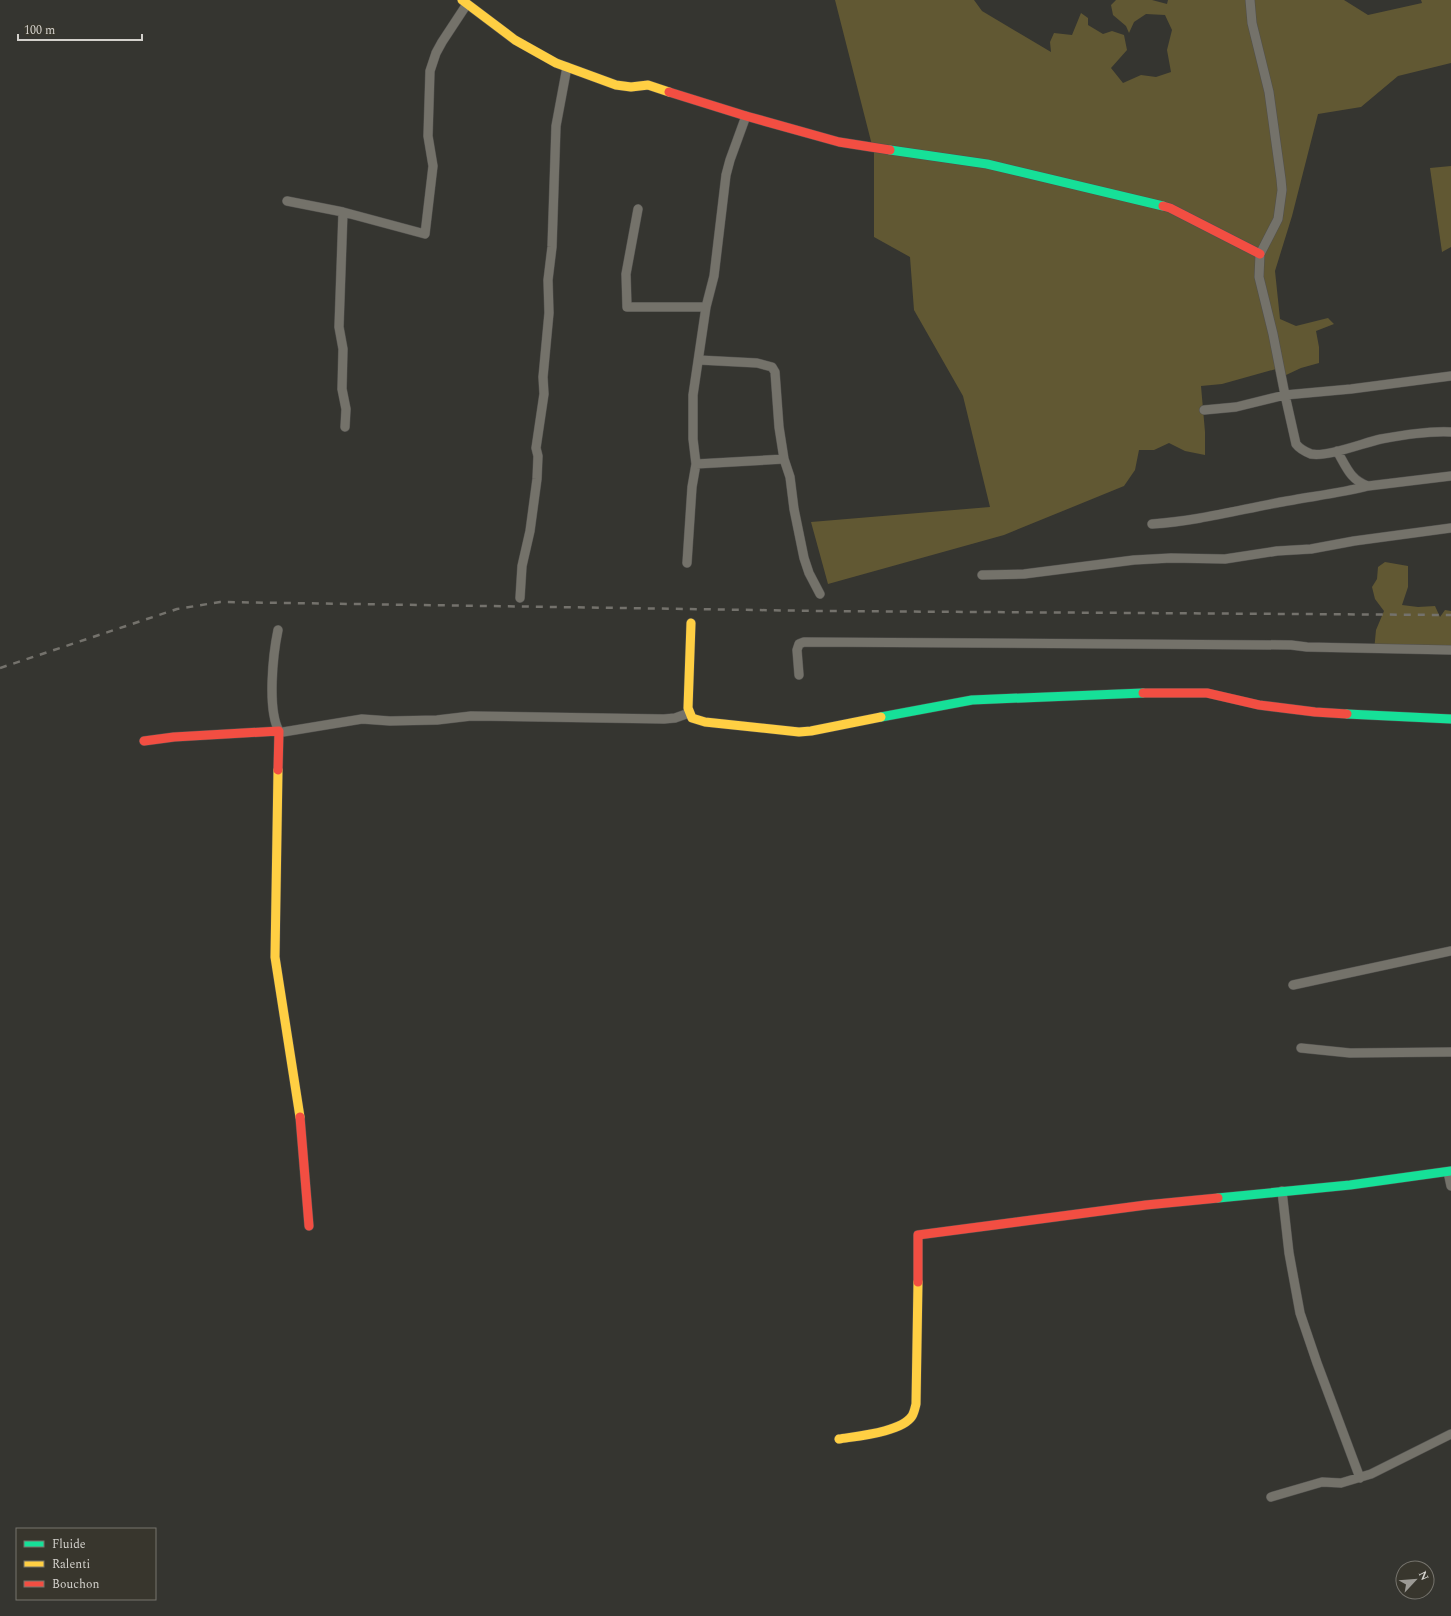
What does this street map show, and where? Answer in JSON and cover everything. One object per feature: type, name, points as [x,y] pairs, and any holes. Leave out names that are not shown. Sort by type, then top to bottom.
[{"type":"street","points":[[1250,0],[1252,23],[1269,92],[1282,190],[1278,219],[1260,254],[1259,277],[1273,334],[1295,439],[1299,447],[1313,454],[1337,451],[1380,439],[1427,432],[1451,432]]},
{"type":"street","points":[[287,201],[343,212],[425,234],[433,166],[428,130],[430,71],[436,53],[465,2],[515,40],[556,63],[616,85],[631,87],[648,85],[746,116],[839,142],[987,164],[1170,208],[1260,254]]},
{"type":"street","points":[[520,598],[522,566],[530,531],[537,479],[538,456],[536,448],[544,394],[543,377],[549,313],[548,280],[552,247],[556,126],[567,67]]},
{"type":"street","points":[[687,563],[692,486],[696,464],[693,439],[693,394],[706,307],[714,276],[726,175],[746,116]]},
{"type":"street","points":[[638,210],[627,268],[626,308],[706,307]]},
{"type":"street","points":[[343,212],[339,327],[343,349],[342,388],[346,409],[345,427]]},
{"type":"street","points":[[699,360],[757,364],[772,367],[774,369],[779,427],[784,459],[790,477],[794,509],[804,558],[809,573],[820,594]]},
{"type":"street","points":[[1204,410],[1236,407],[1285,396],[1451,376]]},
{"type":"street","points":[[1337,451],[1353,478],[1358,483],[1368,486]]},
{"type":"street","points":[[696,464],[784,459]]},
{"type":"street","points":[[1152,524],[1190,520],[1287,501],[1344,492],[1368,486],[1451,476]]},
{"type":"street","points":[[982,575],[1024,574],[1134,560],[1171,558],[1225,559],[1277,551],[1311,549],[1354,540],[1451,528]]},
{"type":"street","points":[[691,624],[689,713],[697,720],[716,724],[799,732],[972,700],[1150,693],[1199,693],[1227,697],[1259,705],[1315,712],[1451,719]]},
{"type":"street","points":[[278,630],[274,656],[272,687],[275,722],[279,731],[275,957],[299,1106],[309,1226]]},
{"type":"street","points":[[799,675],[797,650],[799,644],[804,642],[1244,645],[1451,650]]},
{"type":"street","points":[[144,741],[174,737],[283,732],[362,719],[390,721],[437,720],[471,716],[664,719],[675,718],[689,713]]},
{"type":"street","points":[[1293,985],[1451,950]]},
{"type":"street","points":[[1301,1048],[1350,1053],[1451,1052]]},
{"type":"street","points":[[839,1439],[891,1430],[909,1420],[913,1415],[916,1404],[918,1350],[918,1235],[1146,1205],[1350,1185],[1449,1171],[1451,1186]]},
{"type":"street","points":[[1282,1191],[1289,1253],[1300,1313],[1354,1467],[1360,1478]]},
{"type":"street","points":[[1271,1498],[1322,1482],[1341,1483],[1360,1478],[1451,1434]]},
{"type":"shaded area","points":[[835,0],[974,0],[982,11],[1051,52],[1050,42],[1054,33],[1072,35],[1081,13],[1088,18],[1088,25],[1103,34],[1112,31],[1124,35],[1127,50],[1111,68],[1123,83],[1141,75],[1156,77],[1171,72],[1167,50],[1172,30],[1165,15],[1146,14],[1134,22],[1129,33],[1126,26],[1113,15],[1111,5],[1116,0],[1152,0],[1167,4],[1168,0],[1344,0],[1368,15],[1422,3],[1421,0],[1451,0],[1451,63],[1398,76],[1361,107],[1318,114],[1292,216],[1275,271],[1280,319],[1296,326],[1328,318],[1334,324],[1316,331],[1319,347],[1319,363],[1301,368],[1286,375],[1276,369],[1222,384],[1201,386],[1205,432],[1205,455],[1185,451],[1169,443],[1154,450],[1139,450],[1135,470],[1124,486],[1004,535],[828,584],[811,522],[990,507],[963,396],[914,310],[910,257],[874,237],[874,153]]},
{"type":"shaded area","points":[[1451,166],[1451,247],[1442,252],[1430,168]]},
{"type":"shaded area","points":[[1385,562],[1408,566],[1408,587],[1402,605],[1418,607],[1435,606],[1440,617],[1445,610],[1451,611],[1451,651],[1374,651],[1376,630],[1384,611],[1375,599],[1372,587],[1377,579],[1378,567]]},
{"type":"railway","points":[[0,668],[177,609],[220,602],[822,611],[1451,615]]},
{"type":"traffic: fast","points":[[890,150],[987,164],[1163,206]]},
{"type":"traffic: fast","points":[[881,717],[972,700],[1143,693]]},
{"type":"traffic: fast","points":[[1347,714],[1451,719]]},
{"type":"traffic: fast","points":[[1218,1198],[1350,1185],[1451,1171]]},
{"type":"traffic: slow","points":[[462,0],[515,40],[556,63],[616,85],[631,87],[648,85],[669,92]]},
{"type":"traffic: slow","points":[[691,623],[688,708],[692,718],[705,722],[799,732],[881,717]]},
{"type":"traffic: slow","points":[[278,770],[275,957],[300,1117]]},
{"type":"traffic: slow","points":[[839,1439],[889,1430],[899,1426],[913,1415],[916,1404],[918,1282]]},
{"type":"traffic: jam","points":[[669,92],[746,116],[839,142],[890,150]]},
{"type":"traffic: jam","points":[[1163,206],[1170,208],[1260,254]]},
{"type":"traffic: jam","points":[[1143,693],[1207,693],[1259,705],[1315,712],[1347,714]]},
{"type":"traffic: jam","points":[[144,741],[174,737],[279,731],[278,770]]},
{"type":"traffic: jam","points":[[300,1117],[309,1226]]},
{"type":"traffic: jam","points":[[918,1282],[918,1235],[1146,1205],[1218,1198]]}]
